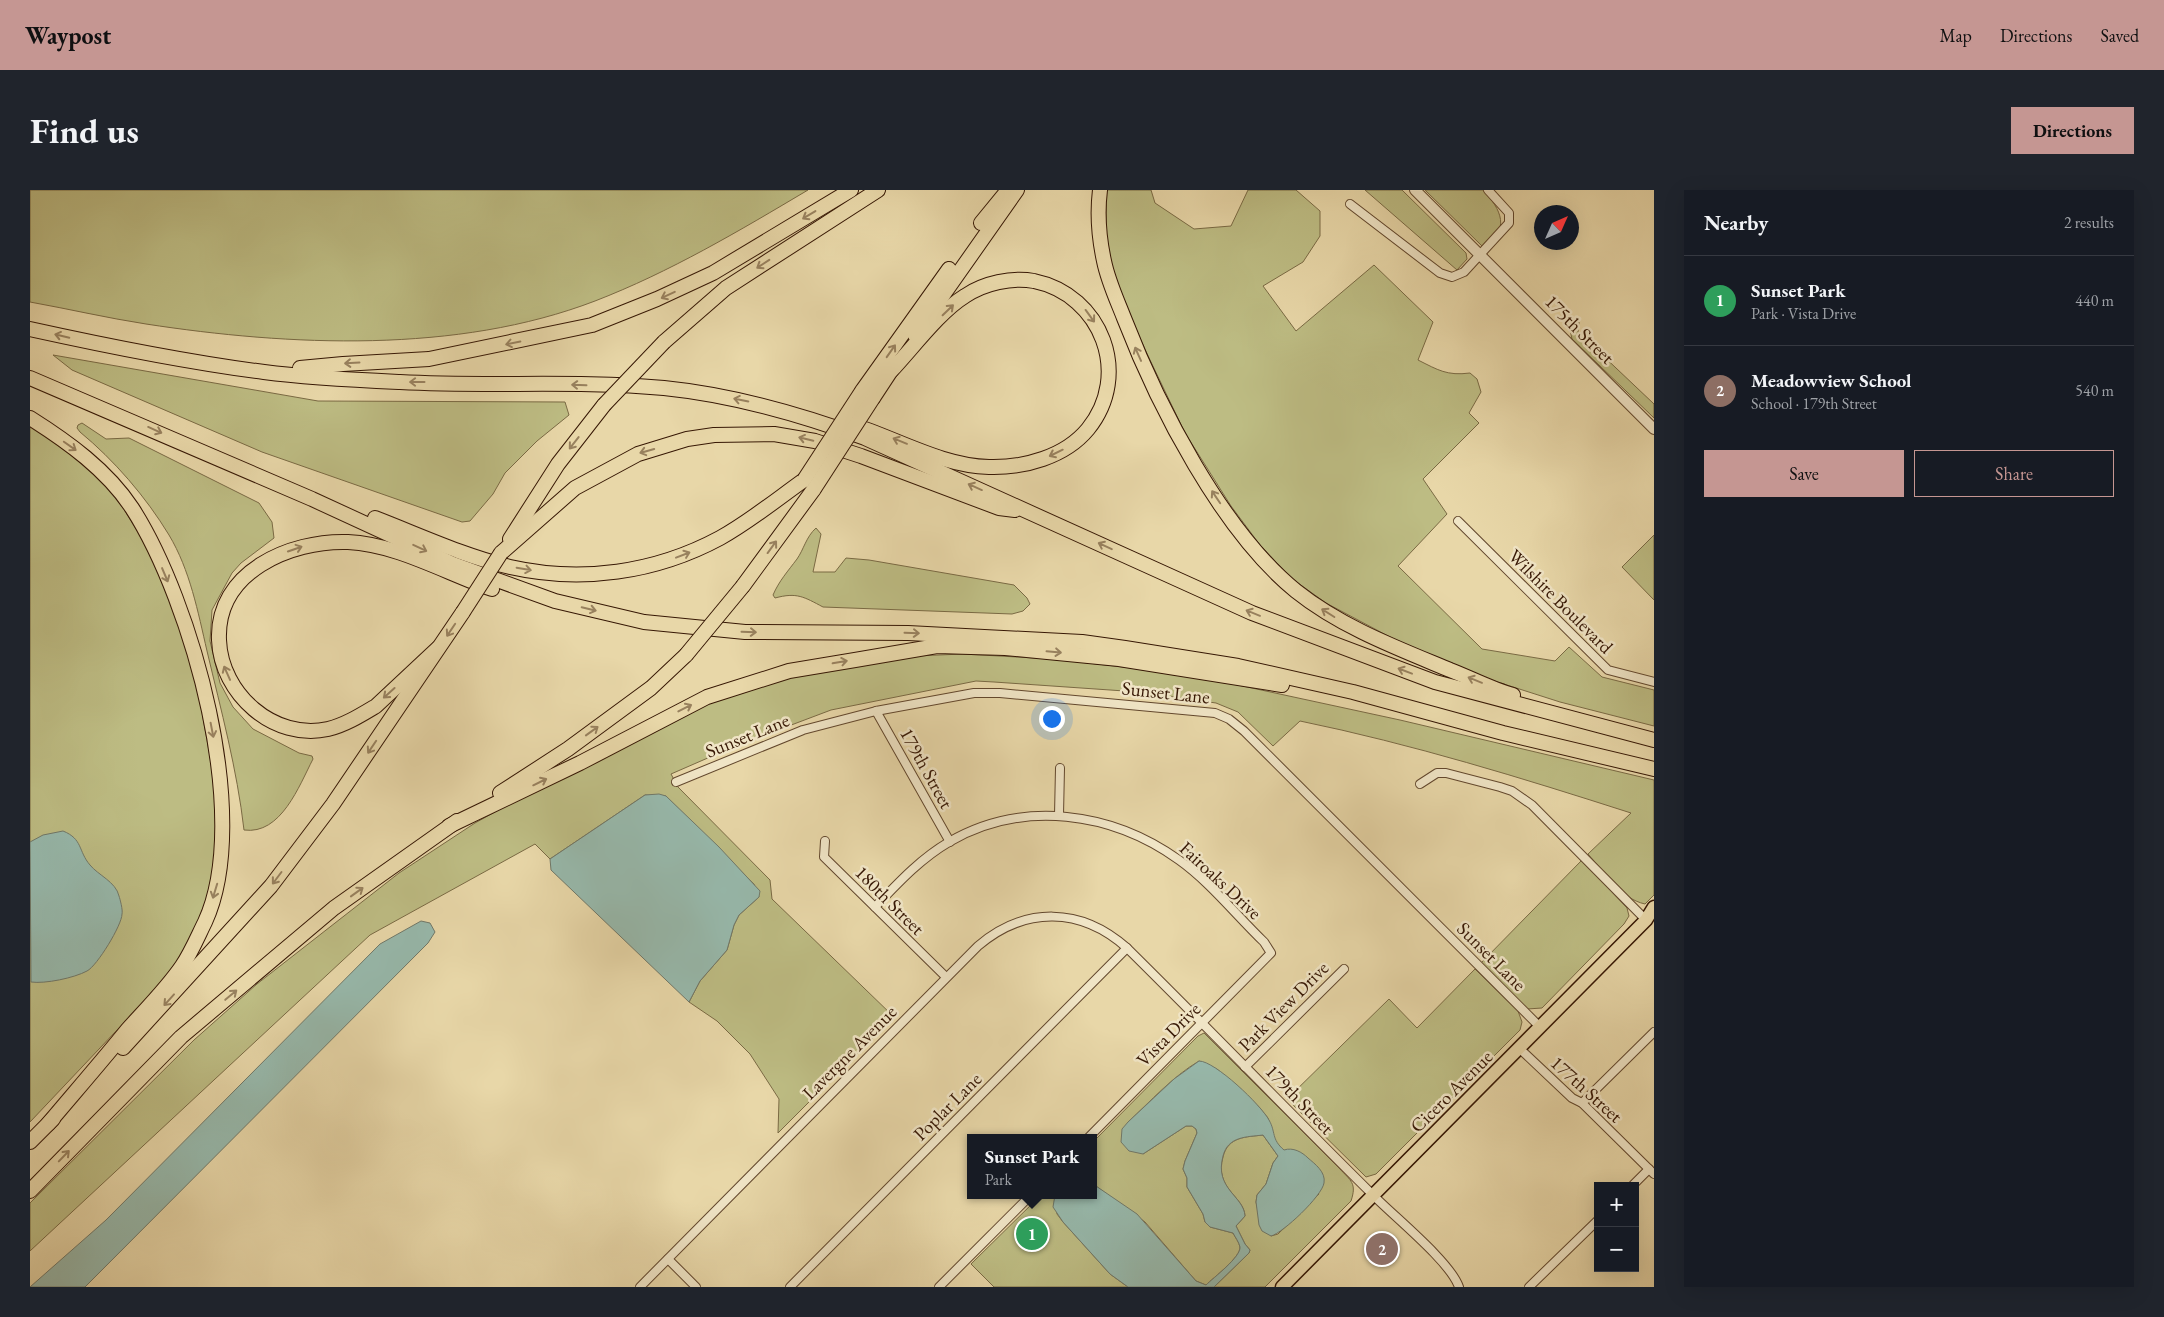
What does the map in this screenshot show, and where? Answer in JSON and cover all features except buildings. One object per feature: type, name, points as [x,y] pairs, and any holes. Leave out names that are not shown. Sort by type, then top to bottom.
[{"type":"highway","points":[[265,372],[343,364],[429,359],[592,325],[657,300],[713,273],[851,190]]},
{"type":"highway","points":[[30,1142],[147,1024],[271,886],[333,804],[501,553],[526,524],[558,464],[604,405],[664,342],[726,288],[878,190]]},
{"type":"highway","points":[[30,1191],[181,1037],[334,908],[449,826],[568,749],[652,688],[686,655],[743,586],[996,203],[1008,190]]},
{"type":"highway","points":[[891,371],[1017,190]]},
{"type":"highway","points":[[1100,190],[1099,229],[1104,263],[1149,379],[1187,450],[1214,495],[1259,555],[1276,572],[1295,590],[1335,617],[1405,651],[1506,693],[1559,707],[1654,740]]},
{"type":"highway","points":[[765,406],[803,408],[962,464],[991,467],[1018,466],[1053,455],[1081,437],[1100,410],[1108,385],[1109,372],[1099,329],[1080,304],[1056,288],[1042,283],[1014,280],[982,287],[965,296],[950,308],[868,395]]},
{"type":"highway","points":[[30,329],[94,343],[265,372],[401,382],[533,383],[663,388],[765,406],[865,438],[1252,613],[1435,682],[1654,740]]},
{"type":"highway","points":[[30,378],[312,499],[454,564],[555,601]]},
{"type":"highway","points":[[30,418],[82,455],[110,480],[131,507],[150,540],[177,603],[199,668],[213,735],[222,808],[222,847],[218,879],[206,920],[182,966],[48,1124]]},
{"type":"highway","points":[[526,524],[576,488],[638,454],[687,439],[747,433],[774,434],[815,441],[999,508],[1035,514]]},
{"type":"highway","points":[[312,499],[343,506],[478,557],[510,567],[569,575],[604,574],[658,564],[698,549],[809,485]]},
{"type":"highway","points":[[438,648],[376,706],[341,725],[329,729],[312,730],[284,726],[260,715],[248,706],[232,685],[224,670],[219,640],[224,609],[234,590],[250,572],[272,557],[302,546],[348,542],[380,547],[504,593],[555,601],[644,622],[745,632],[908,633],[1082,642],[1238,666],[1353,692],[1503,733],[1654,769]]},
{"type":"highway","points":[[449,826],[580,763],[707,697],[789,671],[937,646],[1005,648],[1090,656],[1185,669],[1281,685],[1325,695],[1353,692]]},
{"type":"main road","name":"Cicero Avenue","points":[[1282,1287],[1650,919],[1654,907]]},
{"type":"street","name":"175th Street","points":[[1415,190],[1654,428]]},
{"type":"street","points":[[1350,204],[1446,276],[1458,276],[1509,223],[1509,213],[1488,190]]},
{"type":"street","name":"Wilshire Boulevard","points":[[1458,521],[1608,670],[1654,682]]},
{"type":"street","name":"Sunset Lane","points":[[676,782],[803,730],[876,711],[974,694],[1000,693],[1208,711],[1223,716],[1244,731],[1540,1027]]},
{"type":"street","name":"179th Street","points":[[876,711],[950,842]]},
{"type":"street","points":[[1059,815],[1060,768]]},
{"type":"street","points":[[1420,784],[1437,773],[1446,773],[1500,787],[1522,798],[1650,919]]},
{"type":"street","name":"Fairoaks Drive","points":[[874,907],[912,869],[950,842],[983,827],[1011,820],[1059,815],[1107,824],[1127,830],[1160,847],[1194,872],[1264,942],[1271,953]]},
{"type":"street","name":"180th Street","points":[[825,841],[824,856],[946,977]]},
{"type":"street","name":"Lavergne Avenue","points":[[640,1287],[946,977],[990,936],[1018,922],[1048,916],[1078,919],[1114,936]]},
{"type":"street","name":"179th Street","points":[[1114,936],[1373,1196],[1436,1256],[1456,1280],[1458,1287]]},
{"type":"street","name":"Poplar Lane","points":[[790,1287],[1127,948]]},
{"type":"street","name":"Vista Drive","points":[[1092,1134],[1271,953]]},
{"type":"street","name":"Park View Drive","points":[[1245,1067],[1344,969]]},
{"type":"street","points":[[1582,1103],[1654,1032]]},
{"type":"street","name":"177th Street","points":[[1519,1048],[1572,1098],[1582,1103],[1651,1172]]},
{"type":"street","points":[[1637,1182],[1651,1172]]},
{"type":"street","points":[[939,1287],[1027,1199]]},
{"type":"street","points":[[1529,1287],[1594,1224]]},
{"type":"street","points":[[668,1259],[696,1287]]},
{"type":"shaded area","points":[[30,190],[808,190],[677,264],[595,301],[542,318],[487,330],[430,337],[372,341],[257,337],[201,332],[131,322],[30,302]]},
{"type":"shaded area","points":[[1106,190],[1151,190],[1155,203],[1194,229],[1231,226],[1248,190],[1296,190],[1320,211],[1320,236],[1303,262],[1263,286],[1296,331],[1374,265],[1433,322],[1418,360],[1449,373],[1470,373],[1477,379],[1481,392],[1469,413],[1479,423],[1423,479],[1447,514],[1398,566],[1482,649],[1555,661],[1569,647],[1602,677],[1654,690],[1654,726],[1560,702],[1485,678],[1405,645],[1326,603],[1291,578],[1260,545],[1231,506],[1185,433],[1150,360],[1127,310],[1111,265],[1106,235]]},
{"type":"shaded area","points":[[1365,190],[1402,190],[1466,253],[1467,259],[1457,270]]},
{"type":"shaded area","points":[[1425,190],[1483,190],[1499,212],[1500,227],[1497,234],[1482,246]]},
{"type":"shaded area","points":[[1579,322],[1578,332],[1654,404],[1654,418],[1572,339],[1570,330]]},
{"type":"shaded area","points":[[53,355],[318,401],[565,402],[569,415],[537,441],[505,473],[493,494],[470,521],[462,522],[262,452],[72,370]]},
{"type":"shaded area","points":[[82,423],[106,439],[129,438],[259,503],[272,522],[274,538],[241,563],[232,573],[212,610],[210,641],[220,683],[233,707],[253,729],[299,753],[312,756],[313,759],[295,795],[278,817],[268,825],[257,829],[244,830],[233,762],[223,717],[200,621],[183,562],[169,535],[140,493],[117,467],[77,428]]},
{"type":"shaded area","points":[[30,425],[84,463],[115,495],[140,535],[163,581],[183,630],[197,685],[211,762],[218,824],[214,867],[206,904],[196,929],[177,962],[152,993],[30,1122]]},
{"type":"shaded area","points":[[816,528],[821,534],[813,572],[835,572],[846,558],[869,560],[1014,585],[1027,598],[1030,604],[1023,611],[1012,614],[823,607],[795,596],[789,595],[775,598],[773,595],[778,585]]},
{"type":"shaded area","points":[[1654,535],[1654,600],[1622,567]]},
{"type":"shaded area","points":[[963,654],[1053,659],[1141,669],[1238,685],[1400,720],[1654,780],[1654,895],[1645,904],[1628,897],[1588,854],[1631,813],[1467,762],[1342,730],[1300,721],[1273,746],[1238,712],[1216,703],[1139,692],[976,681],[831,710],[733,747],[671,774],[678,787],[770,880],[772,899],[894,1017],[778,1133],[779,1099],[750,1054],[717,1021],[689,1002],[700,981],[727,950],[739,915],[759,897],[754,884],[666,796],[645,795],[550,859],[535,844],[370,935],[30,1251],[30,1203],[194,1040],[257,984],[399,873],[475,823],[567,772],[710,701],[797,673],[915,656]]},
{"type":"shaded area","points":[[659,794],[666,796],[719,847],[760,891],[759,897],[739,915],[727,950],[700,981],[689,1002],[551,870],[550,859],[645,795]]},
{"type":"shaded area","points":[[63,831],[74,838],[93,869],[111,883],[117,891],[122,910],[121,919],[114,936],[97,962],[87,971],[59,980],[31,982],[30,842],[43,835]]},
{"type":"shaded area","points":[[1582,860],[1627,908],[1629,916],[1624,924],[1542,1008],[1527,1009],[1481,963]]},
{"type":"shaded area","points":[[421,921],[430,923],[435,932],[428,943],[85,1287],[30,1287],[106,1220],[380,944]]},
{"type":"shaded area","points":[[1475,969],[1518,1011],[1522,1022],[1520,1030],[1376,1174],[1366,1177],[1287,1099],[1389,999],[1417,1028]]},
{"type":"shaded area","points":[[1204,1033],[1350,1179],[1353,1186],[1351,1201],[1265,1287],[1214,1287],[1250,1250],[1236,1226],[1245,1216],[1243,1209],[1222,1177],[1221,1168],[1225,1150],[1234,1141],[1239,1139],[1263,1135],[1278,1156],[1273,1163],[1266,1184],[1257,1195],[1256,1202],[1258,1211],[1271,1236],[1278,1234],[1319,1194],[1274,1140],[1268,1118],[1258,1106],[1217,1069],[1199,1061],[1171,1082],[1128,1122],[1143,1154],[1186,1126],[1192,1126],[1196,1129],[1197,1133],[1183,1169],[1187,1178],[1187,1187],[1203,1214],[1205,1222],[1210,1227],[1233,1233],[1239,1243],[1239,1251],[1226,1267],[1206,1285],[1196,1281],[1145,1222],[1097,1187],[1097,1138],[1198,1036]]},
{"type":"shaded area","points":[[1199,1061],[1216,1068],[1257,1104],[1269,1120],[1275,1139],[1280,1146],[1284,1150],[1294,1150],[1306,1156],[1322,1172],[1324,1183],[1322,1189],[1310,1205],[1284,1228],[1271,1236],[1262,1231],[1259,1225],[1256,1202],[1257,1195],[1266,1184],[1273,1163],[1278,1156],[1263,1135],[1245,1137],[1234,1141],[1225,1149],[1221,1167],[1222,1176],[1243,1209],[1245,1216],[1236,1226],[1250,1250],[1249,1253],[1214,1287],[1128,1287],[1110,1274],[1063,1222],[1053,1207],[1054,1199],[1097,1199],[1097,1187],[1137,1214],[1196,1281],[1206,1285],[1236,1256],[1240,1247],[1233,1233],[1210,1227],[1205,1222],[1203,1214],[1187,1187],[1187,1178],[1183,1169],[1197,1133],[1196,1129],[1192,1126],[1186,1126],[1143,1154],[1129,1151],[1121,1142],[1122,1129],[1174,1079]]},
{"type":"shaded area","points":[[1037,1199],[1055,1199],[1057,1214],[1063,1222],[1110,1274],[1128,1287],[994,1287],[971,1264]]},
{"type":"place","name":"Sunset Park","points":[[1032,1234]]},
{"type":"place","name":"Meadowview School","points":[[1382,1249]]}]
